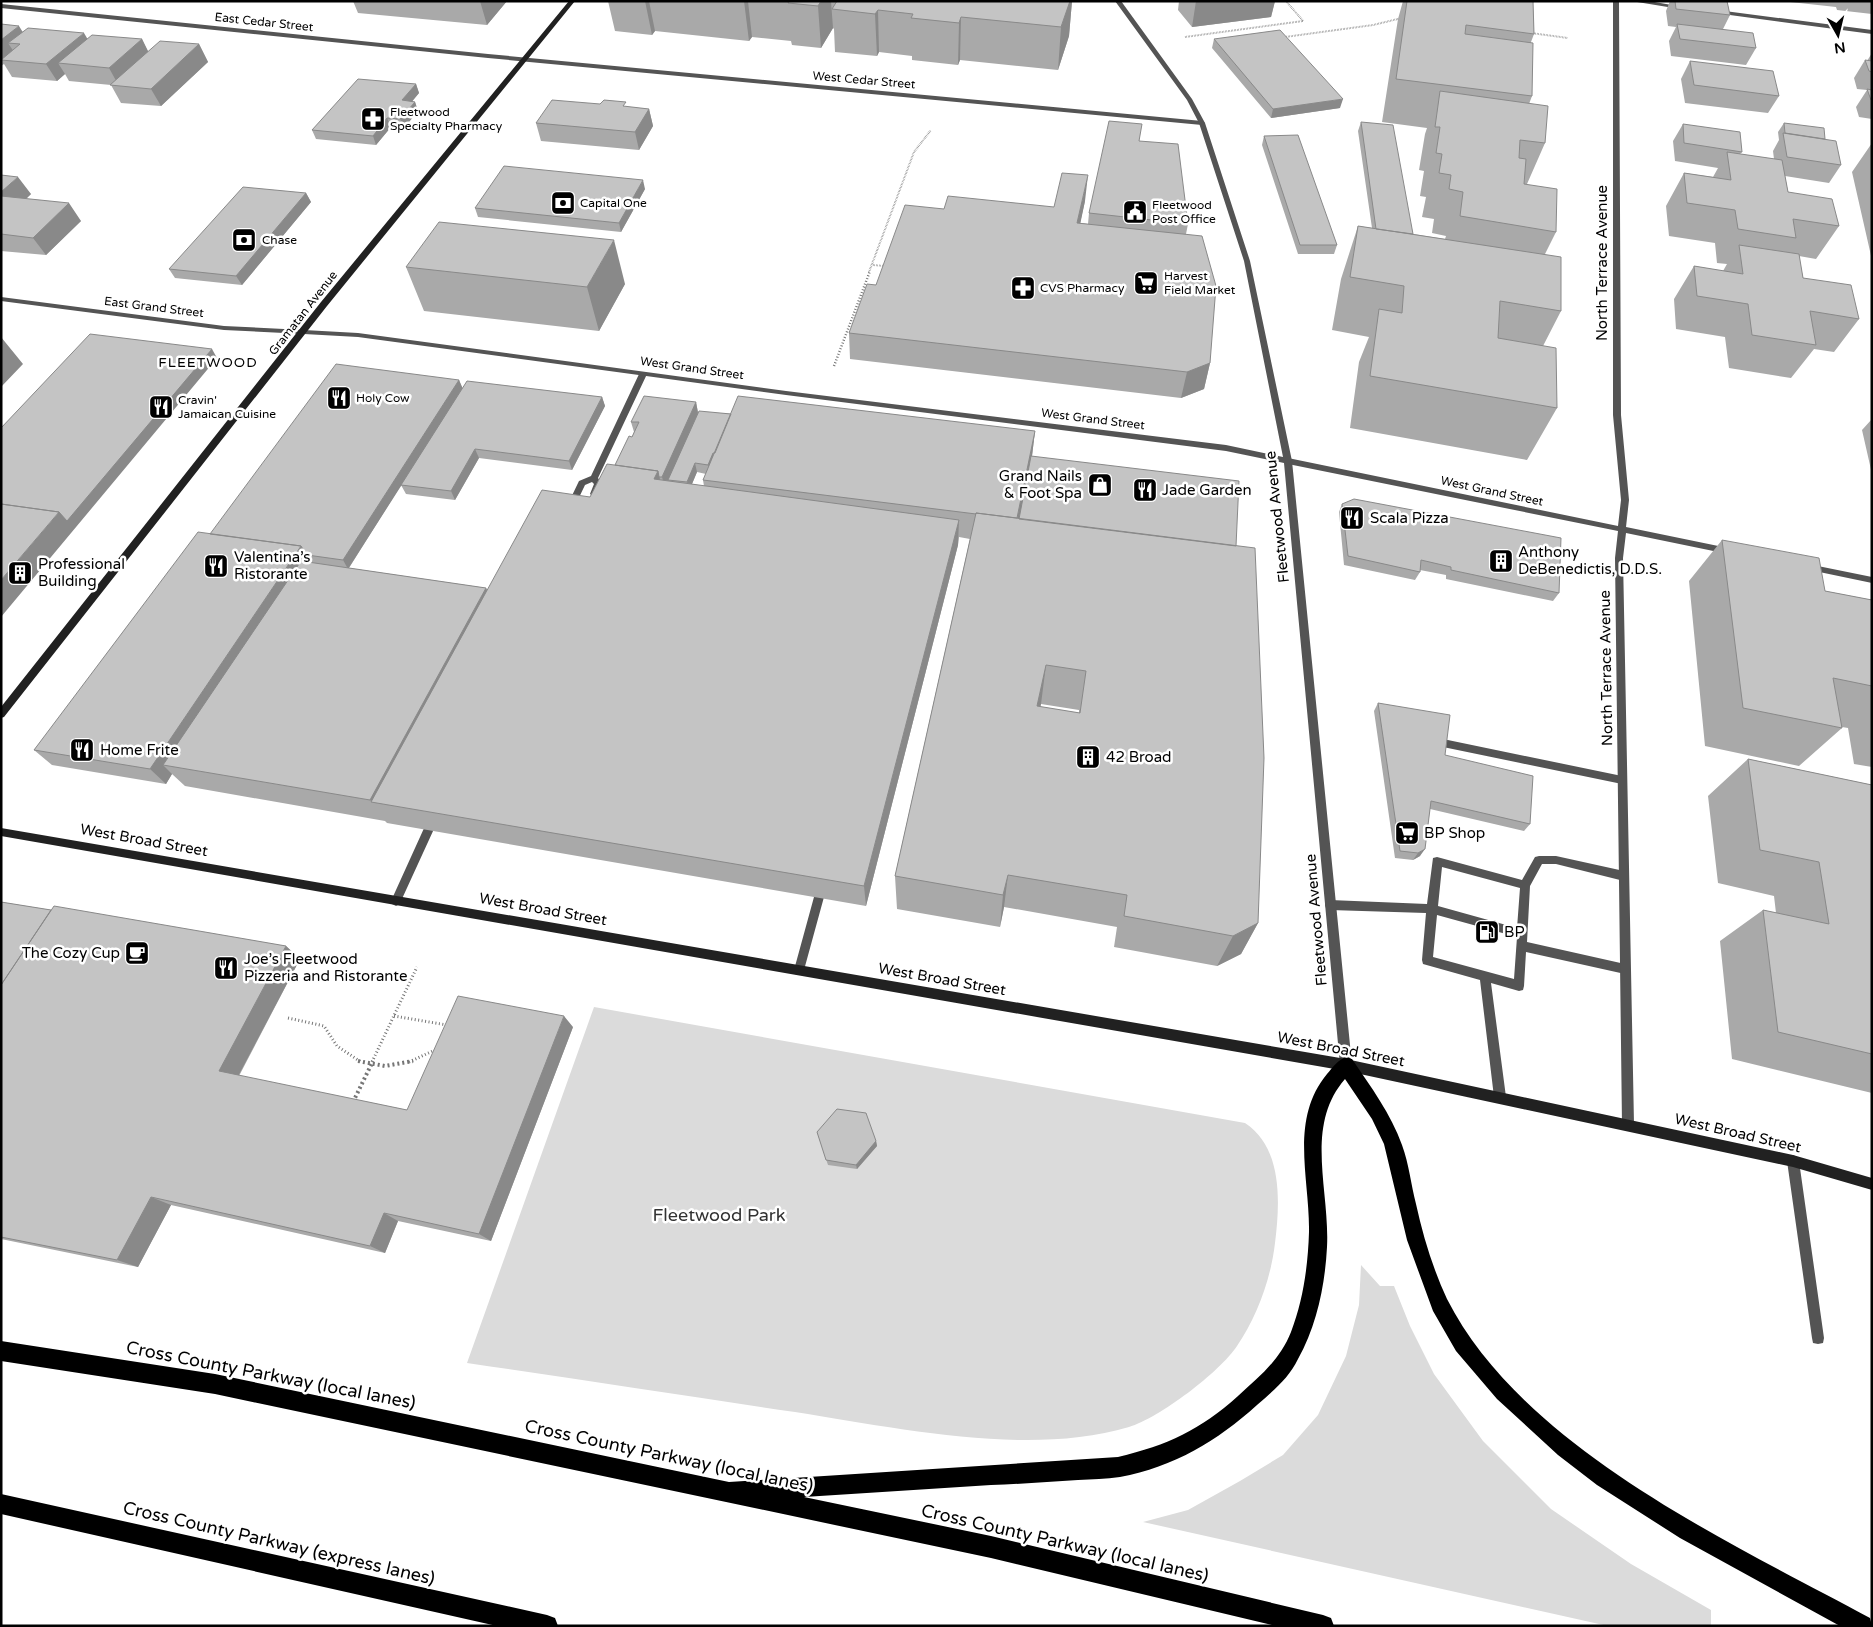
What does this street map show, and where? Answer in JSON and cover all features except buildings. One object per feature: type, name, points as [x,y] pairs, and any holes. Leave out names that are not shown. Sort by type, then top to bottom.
[{"type":"highway","points":[[727,1492],[1118,1467],[1160,1458],[1192,1444],[1227,1421],[1283,1366],[1298,1335],[1309,1302],[1316,1267],[1318,1229],[1314,1128],[1324,1092],[1346,1065],[1383,1122],[1393,1145],[1410,1216],[1426,1271],[1446,1316],[1476,1364],[1552,1438],[1602,1478],[1677,1526],[1862,1626]]},
{"type":"highway","name":"Cross County Parkway (local lanes)","points":[[1,1351],[215,1384],[991,1547],[1322,1626]]},
{"type":"highway","name":"Cross County Parkway (express lanes)","points":[[1,1504],[547,1626]]},
{"type":"main road","name":"Gramatan Avenue","points":[[1,714],[304,332],[572,1]]},
{"type":"main road","name":"West Broad Street","points":[[1,832],[1346,1065],[1628,1124],[1793,1161],[1872,1184]]},
{"type":"street","name":"Fleetwood Avenue","points":[[1118,1],[1190,100],[1202,123],[1247,261],[1288,461],[1346,1065]]},
{"type":"street","name":"North Terrace Avenue","points":[[1616,1],[1617,415],[1624,500],[1619,558],[1628,1124]]},
{"type":"street","points":[[1634,1],[1685,8]]},
{"type":"street","name":"East Cedar Street","points":[[1,6],[524,59]]},
{"type":"street","points":[[1705,10],[1872,32]]},
{"type":"street","name":"West Cedar Street","points":[[524,59],[1202,123]]},
{"type":"street","name":"East Grand Street","points":[[1,299],[224,328],[304,332]]},
{"type":"street","name":"West Grand Street","points":[[304,332],[358,336],[1226,448],[1735,553]]},
{"type":"street","points":[[572,518],[569,512],[582,483],[594,478],[643,374]]},
{"type":"street","points":[[589,506],[598,484],[594,478]]},
{"type":"street","points":[[1794,564],[1872,580]]},
{"type":"street","points":[[1442,742],[1622,780]]},
{"type":"street","points":[[396,900],[440,804]]},
{"type":"street","points":[[1525,885],[1437,861],[1427,960],[1519,986],[1525,885],[1539,860],[1556,860],[1624,876]]},
{"type":"street","points":[[799,970],[819,897]]},
{"type":"street","points":[[1330,905],[1432,909],[1522,940],[1626,970]]},
{"type":"street","points":[[1485,976],[1500,1097]]},
{"type":"street","points":[[1793,1161],[1818,1338]]},
{"type":"path","points":[[1182,38],[1303,21],[1286,1]]},
{"type":"path","points":[[1285,37],[1373,25],[1404,18]]},
{"type":"path","points":[[1526,32],[1568,38]]},
{"type":"path","points":[[834,366],[914,152],[932,128]]},
{"type":"path","points":[[873,265],[892,267]]},
{"type":"path","points":[[351,1105],[417,967]]},
{"type":"path","points":[[394,1016],[452,1026]]},
{"type":"path","points":[[288,1018],[324,1026],[337,1046],[352,1058],[370,1065],[400,1066],[420,1059],[440,1046]]},
{"type":"green space","name":"Fleetwood Park","points":[[594,1007],[1245,1123],[1257,1134],[1273,1161],[1278,1194],[1277,1227],[1273,1256],[1262,1297],[1251,1323],[1229,1357],[1188,1393],[1156,1414],[1129,1427],[1090,1436],[1049,1440],[1006,1440],[919,1432],[467,1363]]},
{"type":"green space","points":[[1361,1265],[1380,1286],[1394,1286],[1410,1326],[1434,1374],[1483,1441],[1551,1509],[1631,1564],[1711,1610],[1711,1626],[1608,1626],[1143,1522],[1188,1510],[1283,1455],[1318,1415],[1346,1356],[1359,1305]]},
{"type":"place","name":"Fleetwood Specialty Pharmacy","points":[[373,119]]},
{"type":"place","name":"Capital One","points":[[563,203]]},
{"type":"place","name":"Fleetwood Post Office","points":[[1135,212]]},
{"type":"place","name":"Chase","points":[[244,240]]},
{"type":"place","name":"Harvest Field Market","points":[[1146,283]]},
{"type":"place","name":"CVS Pharmacy","points":[[1023,288]]},
{"type":"place","name":"Holy Cow","points":[[339,398]]},
{"type":"place","name":"Cravin' Jamaican Cuisine","points":[[161,407]]},
{"type":"place","name":"Grand Nails & Foot Spa","points":[[1100,485]]},
{"type":"place","name":"Jade Garden","points":[[1145,490]]},
{"type":"place","name":"Scala Pizza","points":[[1352,518]]},
{"type":"place","name":"Anthony DeBenedictis, D.D.S.","points":[[1501,561]]},
{"type":"place","name":"Valentina’s Ristorante","points":[[216,566]]},
{"type":"place","name":"Professional Building","points":[[20,573]]},
{"type":"place","name":"Home Frite","points":[[82,750]]},
{"type":"place","name":"42 Broad","points":[[1088,757]]},
{"type":"place","name":"BP Shop","points":[[1407,833]]},
{"type":"place","name":"BP","points":[[1487,932]]},
{"type":"place","name":"The Cozy Cup","points":[[137,953]]},
{"type":"place","name":"Joe’s Fleetwood Pizzeria and Ristorante","points":[[226,968]]},
{"type":"district","name":"FLEETWOOD","points":[[208,362]]}]
